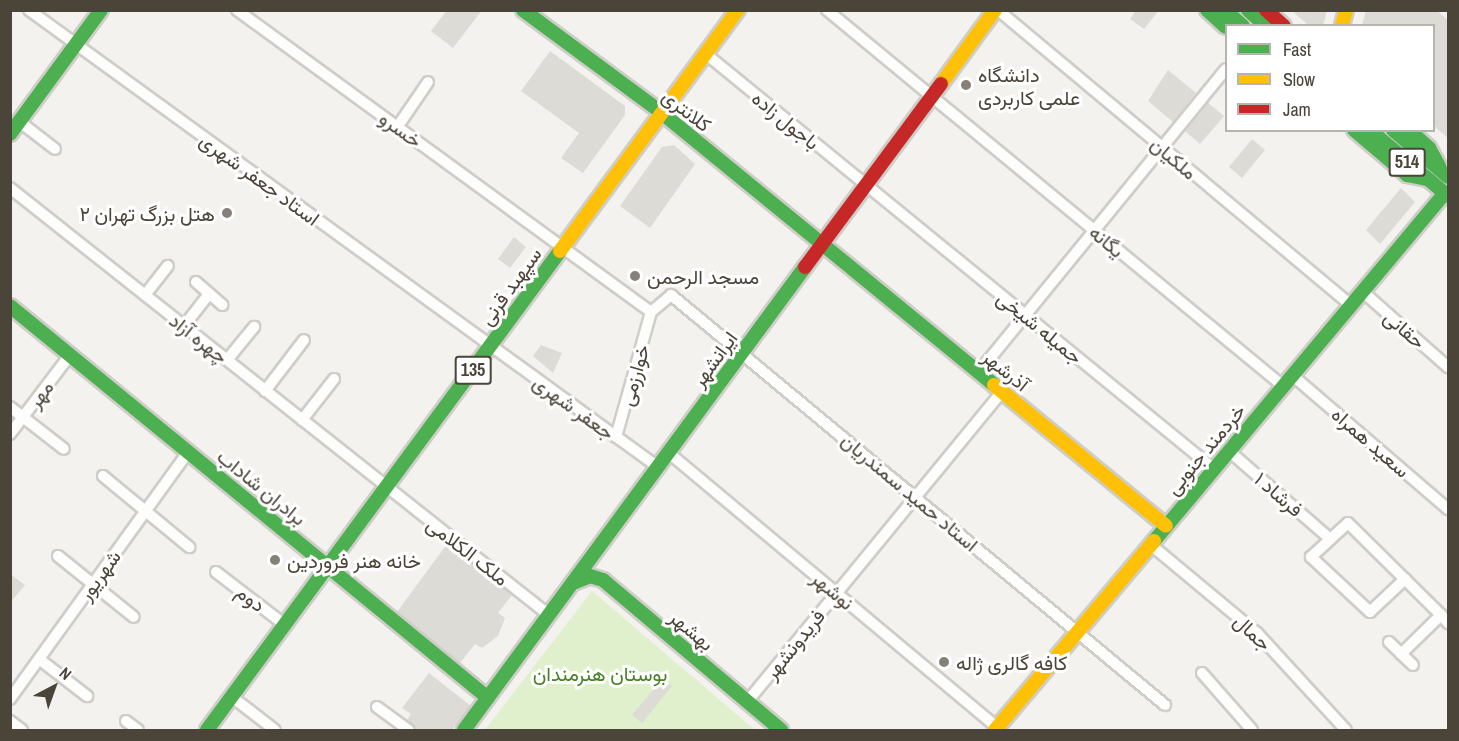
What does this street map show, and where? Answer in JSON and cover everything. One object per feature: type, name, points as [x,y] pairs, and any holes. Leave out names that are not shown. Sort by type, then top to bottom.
[{"type":"street","name":"استاد جعفر شهری","points":[[29,10],[490,346]]},
{"type":"street","points":[[10,134],[101,10]]},
{"type":"street","name":"خسرو","points":[[237,10],[651,312]]},
{"type":"street","name":"کلانتری","points":[[523,10],[662,113],[822,245]]},
{"type":"street","name":"یگانه","points":[[827,10],[1283,386]]},
{"type":"street","name":"ایرانشهر","points":[[464,730],[997,10]]},
{"type":"street","name":"ملکیان","points":[[997,10],[1351,305]]},
{"type":"street","points":[[1207,10],[1225,25]]},
{"type":"street","points":[[1225,10],[1241,24]]},
{"type":"street","points":[[1248,10],[1264,24]]},
{"type":"street","points":[[1266,10],[1282,24]]},
{"type":"street","name":"سپهبد قرنی","points":[[207,730],[735,12]]},
{"type":"street","name":"باجول زاده","points":[[706,54],[866,185]]},
{"type":"street","points":[[978,373],[1225,71]]},
{"type":"street","points":[[398,126],[428,82]]},
{"type":"street","points":[[20,122],[55,149]]},
{"type":"street","points":[[1356,132],[1407,175],[1428,179]]},
{"type":"street","name":"514","points":[[1372,132],[1447,195]]},
{"type":"street","name":"514","points":[[1395,132],[1445,174]]},
{"type":"street","points":[[1411,132],[1429,148],[1445,174]]},
{"type":"street","name":"جمیله شیخی","points":[[866,185],[1214,469]]},
{"type":"street","name":"چهره آزاد","points":[[10,188],[387,487]]},
{"type":"street","name":"خردمند جنوبی","points":[[997,730],[1362,291],[1447,195]]},
{"type":"street","name":"آذرشهر","points":[[822,245],[1166,526]]},
{"type":"street","points":[[145,295],[168,266]]},
{"type":"street","points":[[196,282],[222,305]]},
{"type":"street","name":"حقانی","points":[[1362,291],[1449,367]]},
{"type":"street","points":[[184,326],[209,294]]},
{"type":"street","name":"استاد حمید سمندریان","points":[[651,312],[671,295],[1165,705]]},
{"type":"street","name":"برادران شاداب","points":[[10,306],[488,698]]},
{"type":"street","name":"خوارزمی","points":[[616,437],[651,312]]},
{"type":"street","points":[[227,360],[254,327]]},
{"type":"street","points":[[265,391],[304,340]]},
{"type":"street","name":"جعفر شهری","points":[[490,346],[658,467]]},
{"type":"street","name":"مهر","points":[[10,434],[70,355]]},
{"type":"street","name":"سعید همراه","points":[[1292,375],[1449,509]]},
{"type":"street","points":[[302,420],[334,379]]},
{"type":"street","name":"فریدونشهر","points":[[747,702],[1002,392]]},
{"type":"street","points":[[10,407],[64,449]]},
{"type":"street","name":"فرشاد ۱","points":[[1229,451],[1329,538]]},
{"type":"street","name":"شهریور","points":[[10,699],[188,452]]},
{"type":"street","name":"نوشهر","points":[[669,453],[997,730]]},
{"type":"street","points":[[103,476],[189,547]]},
{"type":"street","name":"ملک الکلامی","points":[[387,487],[549,615]]},
{"type":"street","points":[[1405,579],[1372,611],[1367,611],[1312,559],[1329,538],[1348,523],[1405,579],[1440,615],[1449,623]]},
{"type":"street","name":"جمال","points":[[1150,544],[1257,633],[1346,730]]},
{"type":"street","points":[[58,556],[134,617]]},
{"type":"street","name":"دوم","points":[[216,572],[285,625]]},
{"type":"street","name":"بهشهر","points":[[573,583],[590,576],[603,580],[781,730]]},
{"type":"street","points":[[1401,654],[1440,615]]},
{"type":"street","points":[[1389,642],[1413,665]]},
{"type":"street","points":[[39,659],[87,696]]},
{"type":"street","points":[[1202,674],[1252,730]]},
{"type":"street","points":[[232,697],[275,730]]},
{"type":"street","points":[[377,707],[409,730]]},
{"type":"street","points":[[10,721],[22,730]]},
{"type":"street","points":[[126,721],[138,730]]},
{"type":"green space","name":"بوستان هنرمندان","points":[[592,591],[755,730],[485,730]]},
{"type":"building","points":[[447,10],[482,10],[453,48],[431,31]]},
{"type":"building","points":[[1136,10],[1159,10],[1144,29],[1130,19]]},
{"type":"building","points":[[1291,10],[1327,10],[1324,24],[1307,24]]},
{"type":"building","points":[[1366,10],[1436,10],[1449,21],[1449,139],[1435,127],[1435,24],[1362,24]]},
{"type":"building","points":[[550,51],[625,106],[625,115],[583,173],[561,158],[579,133],[521,91]]},
{"type":"building","points":[[1168,70],[1196,93],[1173,122],[1148,101]]},
{"type":"building","points":[[1208,103],[1224,116],[1200,144],[1185,131]]},
{"type":"building","points":[[1252,139],[1265,150],[1242,178],[1229,167]]},
{"type":"building","points":[[674,145],[695,164],[650,228],[620,206],[662,147]]},
{"type":"building","points":[[1401,188],[1415,202],[1380,244],[1366,230]]},
{"type":"building","points":[[514,237],[526,247],[510,268],[498,259]]},
{"type":"building","points":[[541,345],[562,353],[553,373],[533,356]]},
{"type":"building","points":[[447,544],[512,595],[498,613],[505,618],[498,636],[482,648],[475,644],[460,663],[397,612]]},
{"type":"building","points":[[10,574],[25,585],[10,603]]},
{"type":"building","points":[[429,673],[471,706],[452,730],[417,730],[407,720],[411,714],[402,708]]},
{"type":"building","points":[[663,678],[672,686],[642,723],[632,715]]},
{"type":"traffic: fast","points":[[10,134],[101,10]]},
{"type":"traffic: fast","points":[[523,10],[662,113],[994,385]]},
{"type":"traffic: fast","points":[[1207,10],[1225,26]]},
{"type":"traffic: fast","points":[[1225,10],[1241,24]]},
{"type":"traffic: fast","points":[[1248,10],[1264,24]]},
{"type":"traffic: fast","points":[[1356,132],[1407,175],[1428,179]]},
{"type":"traffic: fast","points":[[1372,132],[1448,196]]},
{"type":"traffic: fast","points":[[1395,132],[1448,177]]},
{"type":"traffic: fast","points":[[1411,132],[1429,148],[1439,166]]},
{"type":"traffic: fast","points":[[1154,541],[1445,193]]},
{"type":"traffic: fast","points":[[207,730],[560,251]]},
{"type":"traffic: fast","points":[[464,730],[805,267]]},
{"type":"traffic: fast","points":[[10,306],[488,698]]},
{"type":"traffic: fast","points":[[573,583],[590,576],[603,580],[781,730]]},
{"type":"traffic: slow","points":[[560,251],[738,10]]},
{"type":"traffic: slow","points":[[941,84],[995,10]]},
{"type":"traffic: slow","points":[[1342,24],[1346,10]]},
{"type":"traffic: slow","points":[[994,385],[1166,526]]},
{"type":"traffic: slow","points":[[995,730],[1154,541]]},
{"type":"traffic: jam","points":[[1266,10],[1282,24]]},
{"type":"traffic: jam","points":[[805,267],[941,84]]},
{"type":"place","name":"دانشگاه علمی کاربردی","points":[[966,85]]},
{"type":"place","name":"هتل بزرگ تهران ۲","points":[[227,213]]},
{"type":"place","name":"مسجد الرحمن","points":[[635,276]]},
{"type":"place","name":"خانه هنر فروردین","points":[[275,560]]},
{"type":"place","name":"کافه گالری ژاله","points":[[944,662]]}]
